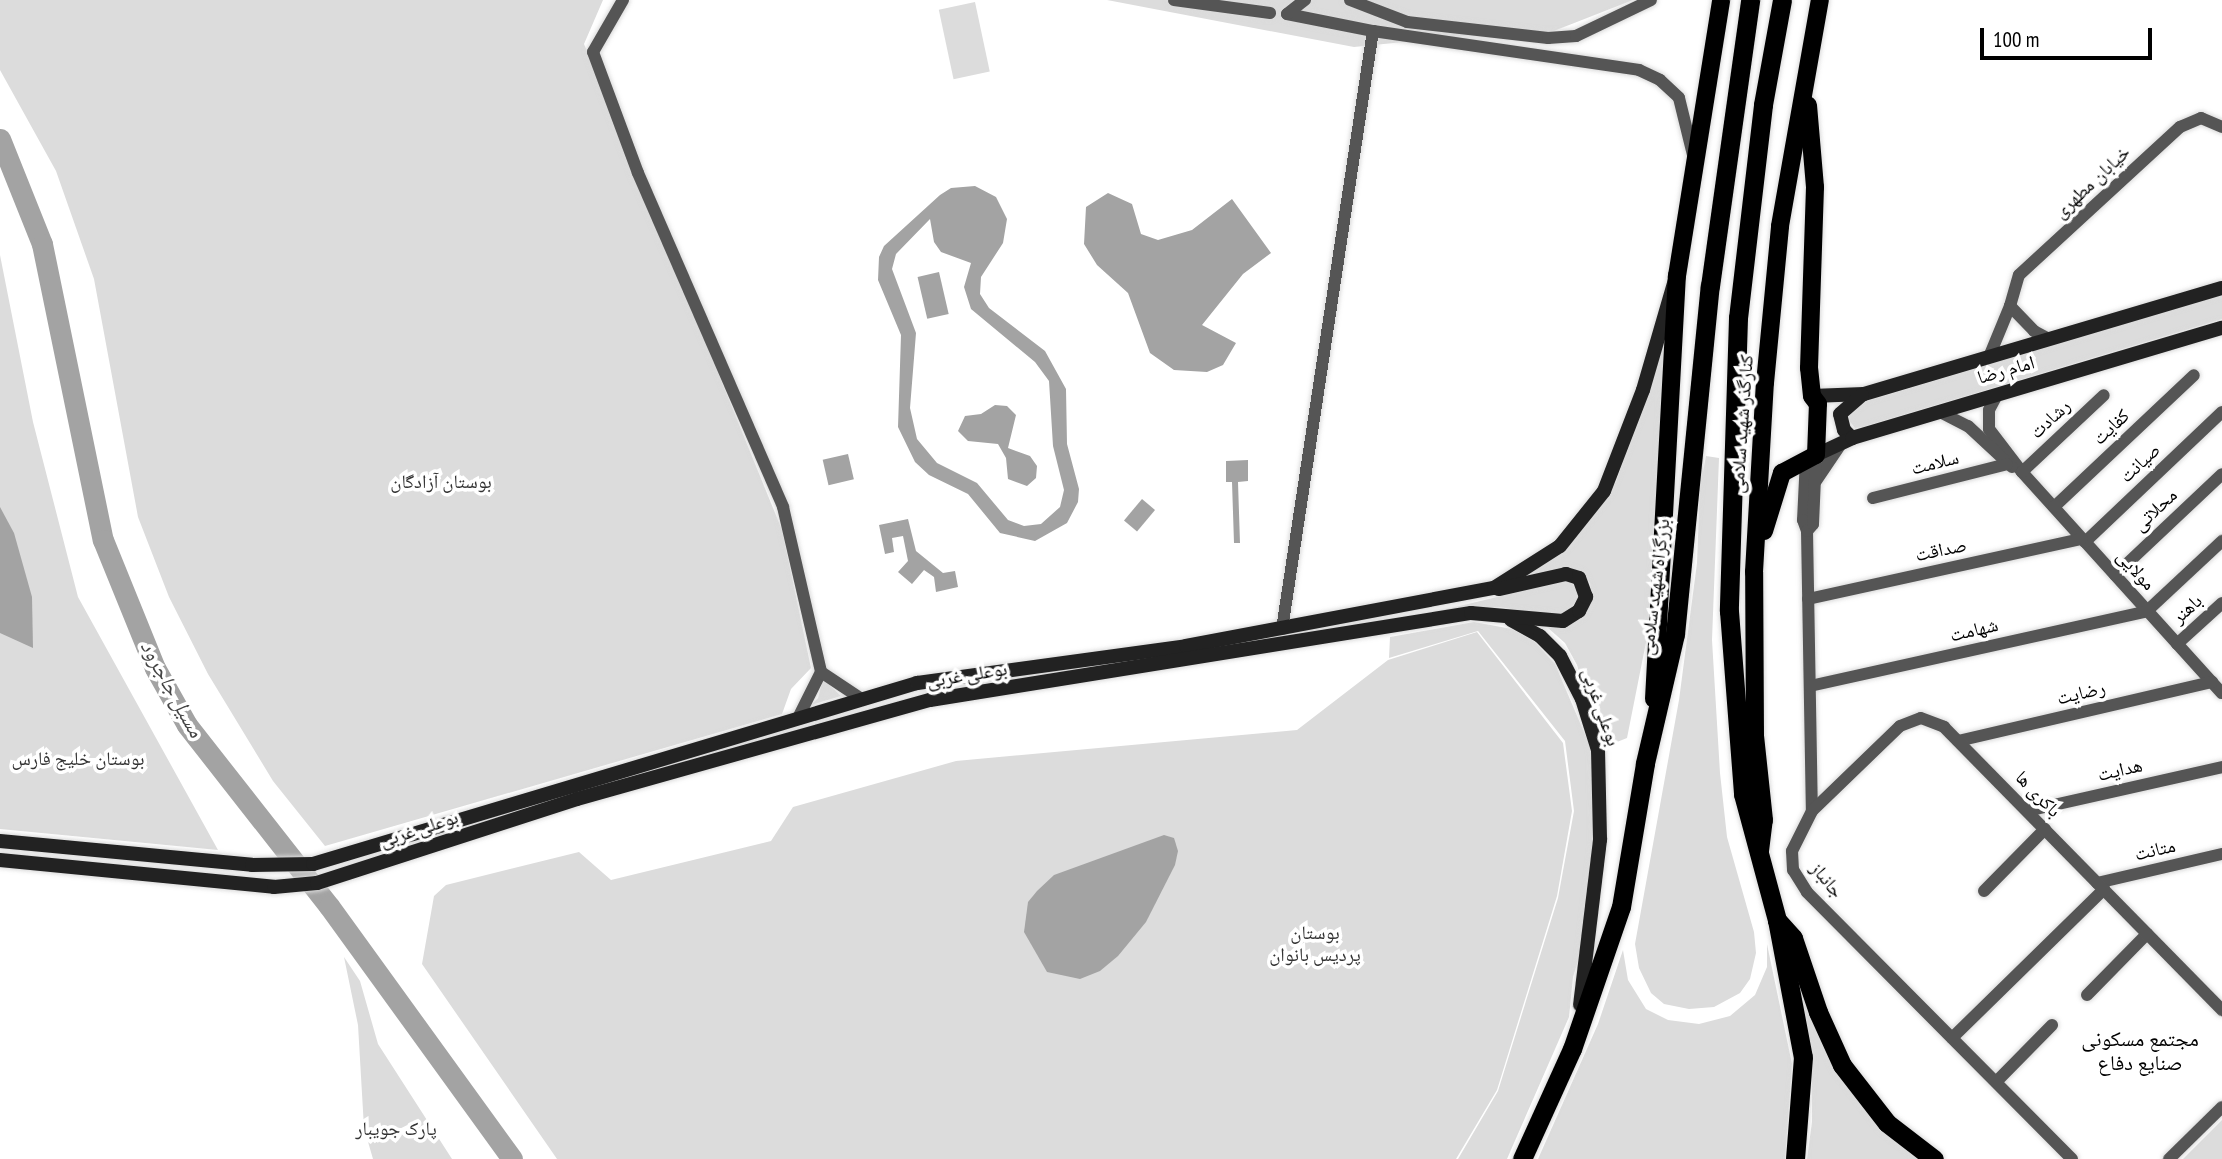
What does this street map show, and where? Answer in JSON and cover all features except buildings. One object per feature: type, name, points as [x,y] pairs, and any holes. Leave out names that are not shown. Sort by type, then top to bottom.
[{"type":"highway","name":"بزرگراه شهید سلامی","points":[[1522,1159],[1575,1035],[1622,907],[1630,843],[1675,634],[1710,286],[1750,0]]},
{"type":"highway","points":[[1782,0],[1763,105],[1740,304],[1732,446],[1730,674],[1743,794],[1777,920],[1803,1057],[1795,1159]]},
{"type":"highway","points":[[1777,920],[1794,938],[1818,1012],[1842,1065],[1887,1123],[1934,1159]]},
{"type":"main road","points":[[1652,744],[1677,276],[1721,0]]},
{"type":"main road","name":"کنارگذر شهید سلامی","points":[[1760,855],[1764,820],[1755,736],[1755,572],[1780,226],[1820,0]]},
{"type":"main road","points":[[1755,572],[1781,475],[1811,457],[1810,261],[1815,187],[1806,84]]},
{"type":"main road","name":"بوعلی غربی","points":[[0,841],[285,865],[309,864],[860,698],[929,681],[1282,629],[1494,588],[1560,546],[1604,491],[1643,390],[1677,276]]},
{"type":"main road","name":"امام رضا","points":[[1812,396],[1864,394],[2222,288]]},
{"type":"main road","name":"امام رضا","points":[[1811,457],[1847,440],[2222,328]]},
{"type":"main road","points":[[1847,440],[1840,414],[1864,394]]},
{"type":"main road","points":[[1494,588],[1516,588],[1566,574],[1579,578],[1586,589],[1579,611],[1563,621],[1503,616]]},
{"type":"main road","name":"بوعلی غربی","points":[[0,860],[299,885],[317,883],[564,803],[930,700],[1471,613],[1503,616],[1540,636],[1560,656],[1582,699],[1599,759],[1601,820],[1596,892],[1575,1035]]},
{"type":"street","points":[[622,0],[593,52],[638,173],[783,507],[821,672],[799,718]]},
{"type":"street","points":[[1174,0],[1287,14],[1373,31],[1650,74],[1679,98],[1694,162]]},
{"type":"street","points":[[1256,0],[1270,13]]},
{"type":"street","points":[[1287,14],[1305,0]]},
{"type":"street","points":[[1350,0],[1406,22],[1548,38],[1576,36],[1651,0]]},
{"type":"street","points":[[1282,629],[1373,31]]},
{"type":"street","name":"خیابان مطهری","points":[[1989,357],[2020,275],[2180,127],[2201,118],[2222,127]]},
{"type":"street","points":[[2010,306],[2027,325],[2049,339]]},
{"type":"street","name":"کفایت","points":[[2054,508],[2194,375]]},
{"type":"street","name":"مولايی","points":[[1997,395],[1989,410],[1989,429],[2022,472],[2222,693]]},
{"type":"street","name":"رشادت","points":[[2022,472],[2104,395]]},
{"type":"street","points":[[1940,412],[1968,426],[2007,464],[2022,472]]},
{"type":"street","name":"صیانت","points":[[2084,541],[2222,412]]},
{"type":"street","points":[[1781,475],[1794,478],[1809,488],[1847,440]]},
{"type":"street","name":"جانباز","points":[[1811,457],[1809,488],[1813,524],[1807,531],[1812,811],[1792,851],[1793,870],[1807,892],[2073,1159]]},
{"type":"street","name":"سلامت","points":[[1872,498],[2007,464]]},
{"type":"street","name":"محلاتی","points":[[2115,575],[2222,474]]},
{"type":"street","name":"صداقت","points":[[1808,599],[2084,541]]},
{"type":"street","points":[[2147,611],[2222,541]]},
{"type":"street","name":"باهنر","points":[[2178,644],[2222,603]]},
{"type":"street","name":"شهامت","points":[[1810,686],[2147,611]]},
{"type":"street","points":[[821,672],[860,698]]},
{"type":"street","name":"رضایت","points":[[1958,741],[2212,682]]},
{"type":"street","name":"باکری ها","points":[[1812,811],[1900,726],[1921,718],[1944,727],[2222,1010]]},
{"type":"street","name":"هدایت","points":[[2027,811],[2222,767]]},
{"type":"street","points":[[1984,891],[2045,829]]},
{"type":"street","name":"متانت","points":[[2101,886],[2222,854]]},
{"type":"street","points":[[1952,1038],[2101,886]]},
{"type":"street","points":[[2087,995],[2147,934]]},
{"type":"street","points":[[1996,1082],[2052,1025]]},
{"type":"street","points":[[2169,1159],[2222,1107]]},
{"type":"green space","name":"بوستان آزادگان","points":[[0,0],[603,0],[584,44],[782,530],[811,668],[791,689],[782,714],[325,846],[273,781],[208,674],[169,597],[138,517],[94,279],[56,171],[0,70]]},
{"type":"green space","points":[[1107,0],[1633,0],[1541,36],[1521,30],[1354,47]]},
{"type":"green space","points":[[975,2],[990,71],[954,79],[939,10]]},
{"type":"green space","name":"بوستان خلیج فارس","points":[[0,255],[33,422],[78,597],[218,850],[0,829]]},
{"type":"green space","points":[[1708,273],[1703,472],[1706,456],[1719,458],[1712,640],[1720,773],[1727,837],[1754,932],[1756,953],[1750,979],[1740,993],[1714,1007],[1689,1009],[1664,1004],[1651,993],[1639,968],[1635,944],[1679,700],[1697,563]]},
{"type":"green space","points":[[2222,294],[2222,319],[1862,427],[1855,428],[1847,418],[1849,409],[1864,402]]},
{"type":"green space","points":[[1672,295],[1654,602],[1627,738],[1602,748],[1577,665],[1565,643],[1547,627],[1561,626],[1586,612],[1592,594],[1590,583],[1583,575],[1509,583],[1555,556],[1616,482],[1654,371]]},
{"type":"green space","points":[[1568,580],[1581,593],[1567,614],[1551,616],[1500,607],[1439,611]]},
{"type":"green space","points":[[1474,622],[1512,629],[1535,642],[1555,664],[1592,751],[1597,791],[1588,929],[1573,977],[1569,1017],[1507,1159],[1458,1159],[1498,1091],[1558,898],[1574,811],[1565,741],[1478,631],[1389,658],[1390,637]]},
{"type":"green space","name":"بوستان پردیس بانوان","points":[[1477,632],[1563,743],[1572,811],[1557,896],[1497,1090],[1456,1159],[557,1159],[422,964],[434,896],[446,885],[579,852],[611,880],[771,841],[793,807],[956,761],[1297,730],[1388,660]]},
{"type":"green space","points":[[823,679],[841,696],[811,705],[818,698]]},
{"type":"green space","points":[[1767,944],[1792,1064],[1785,1159],[1538,1159],[1598,1024],[1623,950],[1628,980],[1646,1009],[1668,1020],[1699,1024],[1730,1016],[1755,995],[1767,967]]},
{"type":"green space","name":"پارک جویبار","points":[[344,957],[360,981],[378,1044],[452,1159],[373,1159],[364,1128],[358,1025]]},
{"type":"green space","points":[[1798,975],[1822,1037],[1925,1159],[1807,1159],[1812,1122],[1812,1053]]},
{"type":"green space","points":[[2222,1120],[2222,1159],[2183,1159]]},
{"type":"shaded area","points":[[975,186],[996,197],[1007,219],[1003,243],[981,277],[980,294],[989,308],[1045,351],[1066,389],[1067,444],[1079,489],[1078,502],[1067,523],[1035,541],[1000,533],[968,494],[929,475],[915,462],[898,427],[901,335],[878,280],[879,257],[884,246],[951,188]],"holes":[[[930,219],[934,242],[941,252],[971,263],[964,287],[971,309],[1035,362],[1049,381],[1053,446],[1064,490],[1060,507],[1041,524],[1024,526],[1008,520],[977,483],[937,463],[917,439],[910,408],[916,333],[892,269],[896,254]]]},
{"type":"shaded area","points":[[1108,193],[1132,204],[1141,234],[1158,240],[1192,230],[1232,199],[1271,253],[1243,274],[1202,325],[1236,343],[1223,365],[1207,372],[1174,370],[1150,353],[1128,293],[1097,265],[1084,244],[1086,207]]},
{"type":"shaded area","points":[[939,272],[949,314],[927,319],[918,277]]},
{"type":"shaded area","points":[[995,405],[1007,406],[1016,415],[1008,448],[1030,456],[1037,466],[1036,478],[1027,486],[1008,479],[1006,458],[998,444],[968,441],[958,431],[965,416],[981,414]]},
{"type":"shaded area","points":[[848,454],[854,479],[829,485],[823,460]]},
{"type":"shaded area","points":[[1248,460],[1248,481],[1238,482],[1240,543],[1234,543],[1232,482],[1226,482],[1226,461]]},
{"type":"shaded area","points":[[1142,499],[1155,510],[1137,531],[1124,520]]},
{"type":"shaded area","points":[[0,507],[14,533],[32,597],[33,648],[0,633]]},
{"type":"shaded area","points":[[908,519],[916,551],[943,573],[955,571],[958,587],[936,592],[934,577],[924,570],[912,584],[898,572],[908,561],[903,536],[892,538],[894,552],[885,554],[879,525]]},
{"type":"shaded area","points":[[1164,835],[1174,838],[1178,851],[1175,865],[1146,922],[1118,956],[1100,971],[1080,979],[1047,972],[1024,932],[1028,902],[1037,891],[1054,875]]},
{"type":"waterway","name":"مسیل جاجرود","points":[[0,139],[42,244],[103,540],[155,668],[187,725],[329,906],[512,1159]]},
{"type":"district","name":"مجتمع مسکونی صنایع دفاع","points":[[2140,1051]]}]
